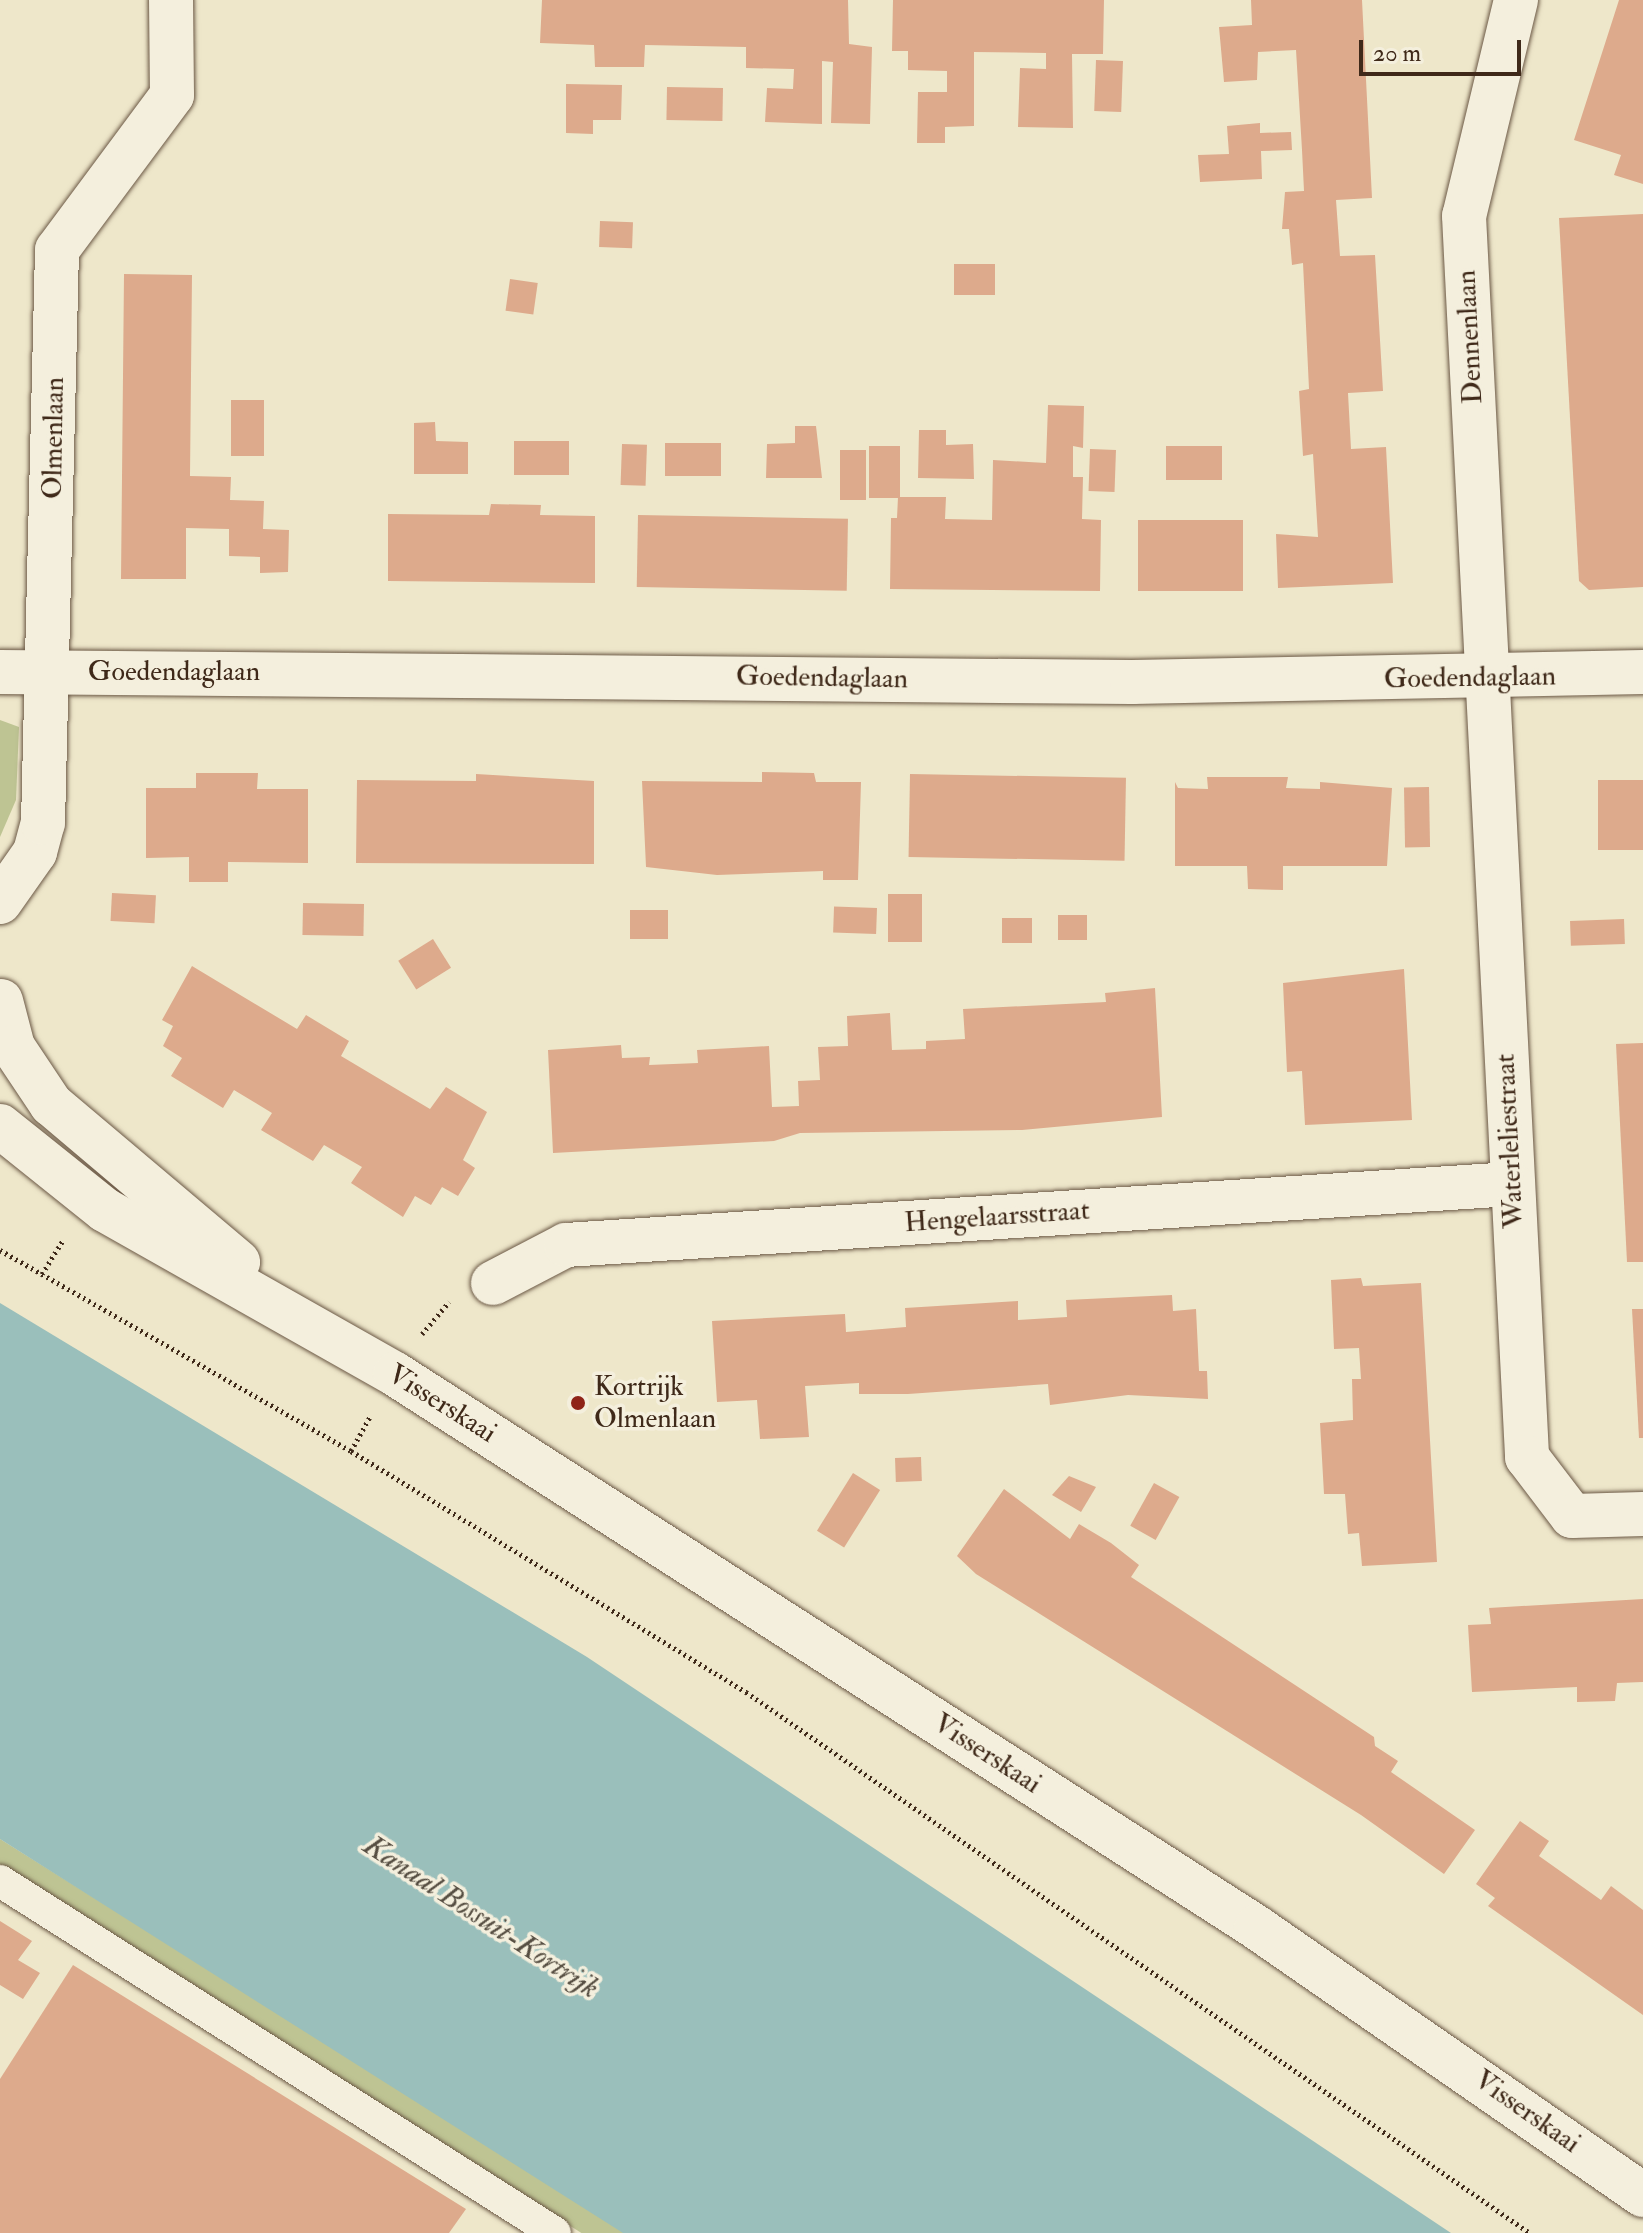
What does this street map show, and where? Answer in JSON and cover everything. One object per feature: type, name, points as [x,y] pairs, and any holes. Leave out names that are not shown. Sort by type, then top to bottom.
[{"type":"street","name":"Olmenlaan","points":[[0,902],[35,852],[43,823],[57,250],[172,95],[171,0]]},
{"type":"street","name":"Dennenlaan","points":[[1488,679],[1464,216],[1516,0]]},
{"type":"street","name":"Goedendaglaan","points":[[0,672],[1488,679],[1643,672]]},
{"type":"street","name":"Waterleliestraat","points":[[1488,679],[1527,1457],[1572,1516],[1643,1514]]},
{"type":"street","name":"Visserskaai","points":[[0,994],[13,1047],[51,1104],[321,1329]]},
{"type":"street","name":"Visserskaai","points":[[0,1126],[105,1210],[321,1329],[1243,1918],[1643,2195]]},
{"type":"street","name":"Hengelaarsstraat","points":[[493,1283],[566,1245],[1511,1184]]},
{"type":"lane","points":[[0,1881],[555,2233]]},
{"type":"path","points":[[0,1250],[351,1451],[746,1692],[1530,2233]]},
{"type":"green space","points":[[0,720],[19,727],[16,800],[0,837]]},
{"type":"green space","points":[[0,1839],[625,2230],[623,2233],[581,2233],[0,1870]]},
{"type":"water","name":"Kanaal Bossuit-Kortrijk","points":[[0,1303],[587,1657],[1451,2233],[623,2233],[0,1839]]},
{"type":"building","points":[[542,0],[848,0],[849,44],[872,47],[870,124],[831,123],[833,62],[822,61],[822,124],[765,122],[767,88],[793,89],[794,69],[746,68],[746,47],[645,45],[644,67],[595,67],[594,45],[540,43]]},
{"type":"building","points":[[893,0],[1104,0],[1103,54],[1072,54],[1073,128],[1018,127],[1020,68],[1046,69],[1046,53],[974,52],[974,126],[945,127],[945,143],[917,143],[918,92],[947,92],[947,71],[908,70],[908,51],[892,51]]},
{"type":"building","points":[[1251,0],[1362,0],[1372,198],[1336,200],[1340,256],[1375,255],[1383,391],[1348,393],[1351,449],[1386,447],[1393,583],[1278,588],[1276,534],[1318,537],[1313,454],[1303,456],[1299,391],[1309,389],[1303,263],[1292,265],[1289,229],[1282,229],[1285,192],[1304,191],[1296,50],[1258,52],[1257,80],[1224,82],[1219,27],[1252,25]]},
{"type":"building","points":[[1619,0],[1643,0],[1643,184],[1614,175],[1621,155],[1574,140]]},
{"type":"building","points":[[1096,60],[1123,61],[1121,112],[1094,111]]},
{"type":"building","points":[[566,84],[622,85],[621,120],[593,120],[593,134],[566,133]]},
{"type":"building","points":[[667,87],[723,88],[722,121],[666,120]]},
{"type":"building","points":[[1260,123],[1260,133],[1291,132],[1292,150],[1261,151],[1262,179],[1200,182],[1198,155],[1229,154],[1227,126]]},
{"type":"building","points":[[1643,214],[1643,587],[1589,590],[1579,581],[1559,218]]},
{"type":"building","points":[[600,221],[633,222],[632,248],[599,247]]},
{"type":"building","points":[[954,264],[995,264],[995,295],[954,295]]},
{"type":"building","points":[[124,274],[192,275],[190,476],[231,477],[230,500],[264,501],[263,529],[289,530],[288,572],[260,573],[260,557],[229,556],[229,529],[186,528],[186,579],[121,579]]},
{"type":"building","points":[[510,279],[538,283],[533,315],[506,311]]},
{"type":"building","points":[[231,400],[264,400],[264,456],[231,456]]},
{"type":"building","points":[[1048,405],[1084,406],[1083,448],[1073,446],[1073,477],[1083,477],[1082,519],[1101,520],[1100,591],[890,589],[891,518],[897,518],[898,497],[946,497],[945,519],[992,520],[993,460],[1046,463]]},
{"type":"building","points":[[435,422],[436,441],[468,442],[468,474],[414,474],[414,423]]},
{"type":"building","points":[[795,426],[816,426],[822,478],[766,478],[767,444],[795,443]]},
{"type":"building","points":[[919,430],[946,430],[946,445],[973,444],[974,479],[918,478]]},
{"type":"building","points":[[514,441],[569,441],[569,475],[514,475]]},
{"type":"building","points":[[665,443],[721,443],[721,476],[665,476]]},
{"type":"building","points":[[622,444],[647,445],[646,486],[621,485]]},
{"type":"building","points":[[869,446],[900,446],[900,498],[869,498]]},
{"type":"building","points":[[1166,446],[1222,446],[1222,480],[1166,480]]},
{"type":"building","points":[[1090,449],[1116,450],[1115,492],[1089,491]]},
{"type":"building","points":[[840,450],[866,450],[866,500],[840,500]]},
{"type":"building","points":[[491,504],[541,505],[540,515],[595,516],[595,583],[388,581],[388,514],[489,515]]},
{"type":"building","points":[[638,515],[848,519],[847,591],[637,587]]},
{"type":"building","points":[[1138,520],[1243,520],[1243,591],[1138,591]]},
{"type":"building","points":[[762,772],[814,773],[816,782],[861,782],[858,880],[823,880],[823,871],[717,875],[646,867],[642,781],[762,782]]},
{"type":"building","points":[[196,773],[258,773],[257,789],[308,789],[308,863],[228,862],[228,882],[189,882],[189,857],[146,858],[146,788],[196,788]]},
{"type":"building","points":[[476,774],[594,781],[594,864],[356,863],[357,780],[476,781]]},
{"type":"building","points":[[910,774],[1126,778],[1125,861],[909,857]]},
{"type":"building","points":[[1207,777],[1288,777],[1286,788],[1320,789],[1320,782],[1392,788],[1387,866],[1283,866],[1283,890],[1248,889],[1247,866],[1175,866],[1175,782],[1178,788],[1208,789]]},
{"type":"building","points":[[1598,780],[1643,780],[1643,850],[1598,850]]},
{"type":"building","points":[[1404,787],[1429,787],[1430,847],[1405,847]]},
{"type":"building","points":[[112,893],[156,895],[154,923],[111,921]]},
{"type":"building","points":[[888,894],[922,894],[922,942],[888,942]]},
{"type":"building","points":[[303,903],[364,904],[363,936],[302,935]]},
{"type":"building","points":[[834,906],[877,908],[876,934],[833,932]]},
{"type":"building","points":[[630,910],[668,910],[668,939],[630,939]]},
{"type":"building","points":[[1058,915],[1087,915],[1087,940],[1058,940]]},
{"type":"building","points":[[1002,918],[1032,918],[1032,943],[1002,943]]},
{"type":"building","points":[[1624,919],[1625,944],[1571,946],[1570,921]]},
{"type":"building","points":[[433,939],[451,968],[416,990],[398,961]]},
{"type":"building","points":[[192,966],[297,1029],[306,1015],[349,1041],[341,1056],[430,1109],[446,1087],[487,1112],[463,1160],[475,1168],[458,1196],[442,1187],[431,1205],[415,1196],[403,1217],[351,1183],[362,1167],[324,1145],[313,1161],[261,1130],[272,1113],[234,1090],[223,1108],[171,1076],[182,1058],[163,1046],[173,1026],[162,1020]]},
{"type":"building","points":[[1404,969],[1412,1120],[1305,1125],[1302,1071],[1287,1072],[1283,983]]},
{"type":"building","points":[[1155,988],[1162,1117],[1022,1130],[800,1133],[774,1141],[553,1153],[548,1050],[621,1045],[622,1058],[650,1057],[649,1065],[698,1063],[697,1050],[769,1046],[772,1107],[799,1106],[798,1081],[820,1080],[818,1047],[848,1046],[847,1016],[890,1013],[892,1050],[926,1049],[926,1041],[965,1039],[963,1009],[1106,1002],[1105,993]]},
{"type":"building","points":[[1643,1043],[1643,1262],[1627,1262],[1616,1044]]},
{"type":"building","points":[[1361,1278],[1363,1286],[1421,1283],[1437,1562],[1362,1566],[1359,1533],[1348,1534],[1345,1494],[1324,1494],[1320,1423],[1353,1420],[1352,1379],[1361,1379],[1359,1348],[1334,1349],[1331,1280]]},
{"type":"building","points":[[1172,1295],[1173,1311],[1196,1309],[1199,1371],[1207,1371],[1208,1399],[1128,1395],[1050,1405],[1048,1384],[908,1394],[859,1394],[859,1383],[805,1386],[809,1437],[760,1439],[757,1400],[717,1402],[712,1321],[845,1314],[846,1332],[906,1327],[905,1308],[1018,1301],[1018,1320],[1067,1317],[1066,1300]]},
{"type":"building","points":[[1632,1309],[1643,1309],[1643,1438],[1639,1438]]},
{"type":"building","points":[[921,1457],[922,1481],[896,1482],[895,1458]]},
{"type":"building","points":[[853,1473],[880,1490],[844,1548],[817,1531]]},
{"type":"building","points":[[1069,1476],[1096,1487],[1081,1512],[1052,1495]]},
{"type":"building","points":[[1154,1483],[1179,1497],[1156,1540],[1130,1526]]},
{"type":"building","points":[[1004,1489],[1070,1539],[1079,1524],[1111,1543],[1139,1565],[1131,1577],[1374,1737],[1375,1746],[1398,1761],[1391,1772],[1475,1830],[1444,1874],[1361,1815],[976,1574],[957,1556]]},
{"type":"building","points":[[1643,1599],[1643,1682],[1617,1683],[1615,1701],[1577,1702],[1577,1687],[1472,1692],[1468,1625],[1491,1624],[1489,1608]]},
{"type":"building","points":[[1520,1821],[1549,1841],[1539,1856],[1601,1900],[1611,1886],[1643,1910],[1643,2015],[1488,1906],[1495,1898],[1476,1884]]},
{"type":"building","points":[[0,1921],[32,1941],[18,1960],[40,1973],[23,1999],[0,1985]]},
{"type":"building","points":[[73,1965],[466,2209],[449,2233],[0,2233],[0,2079]]},
{"type":"place","name":"Kortrijk Olmenlaan","points":[[578,1403]]}]
